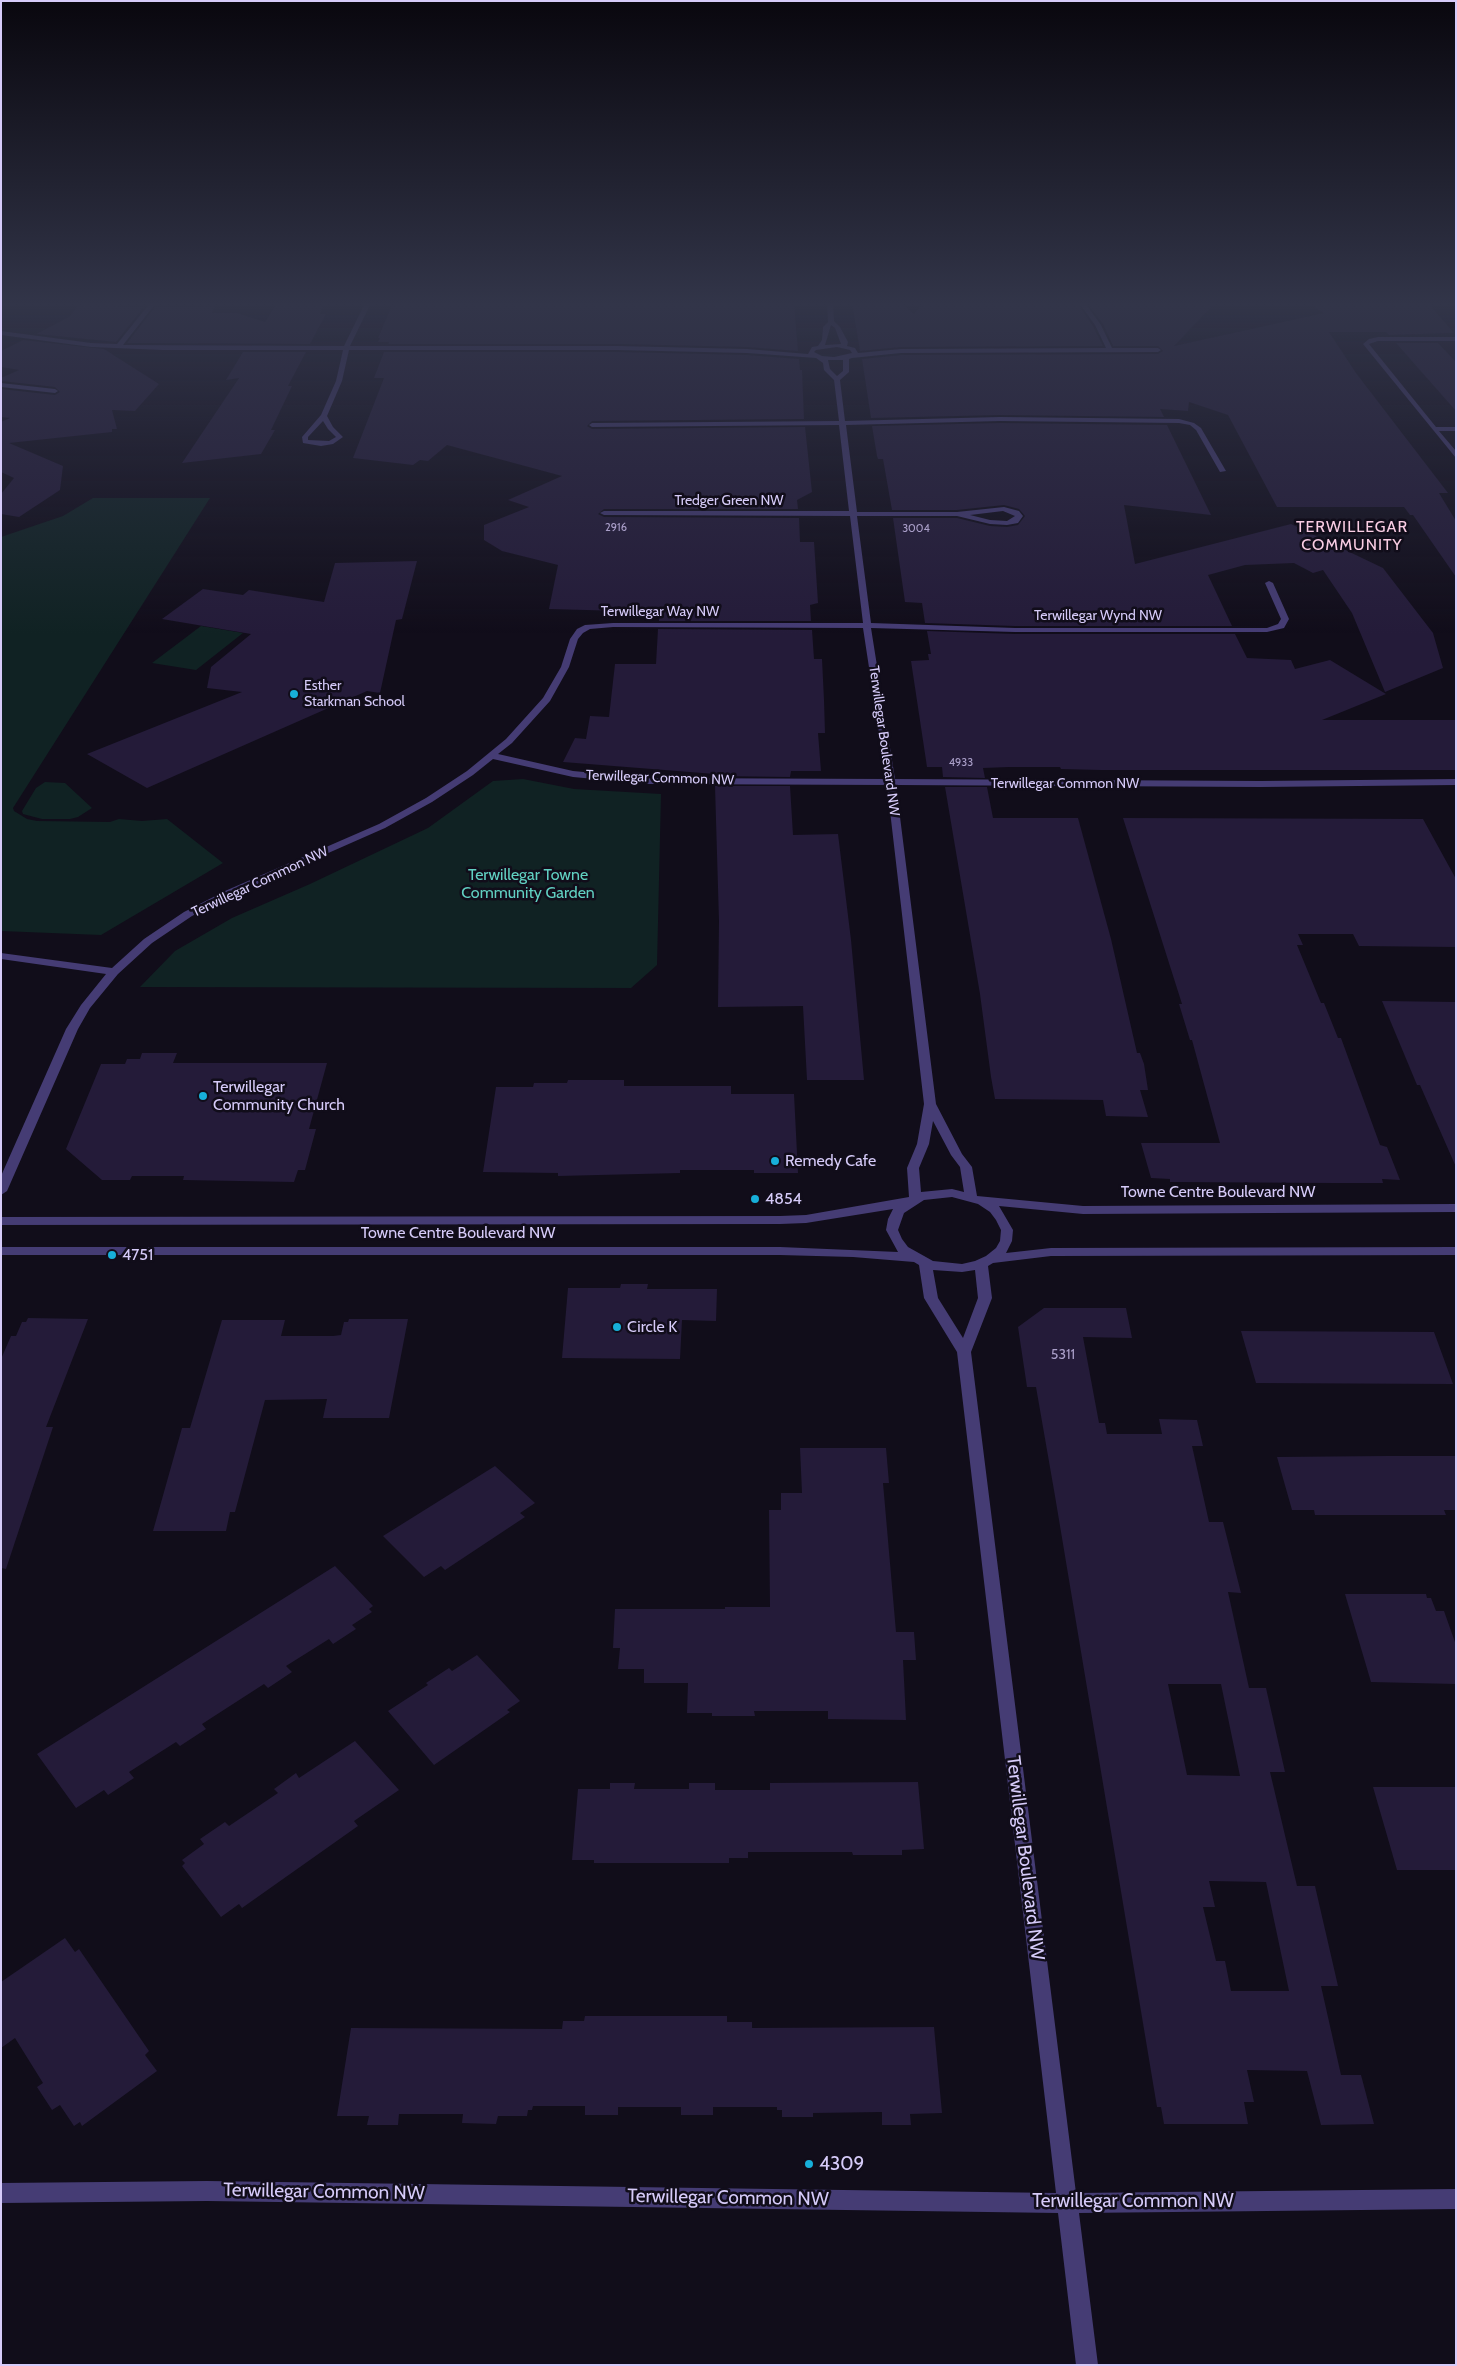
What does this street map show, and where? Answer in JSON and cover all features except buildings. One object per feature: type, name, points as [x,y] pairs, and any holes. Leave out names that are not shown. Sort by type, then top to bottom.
[{"type":"street","name":"Terwillegar Boulevard NW","points":[[843,413],[867,626],[891,783],[930,1104],[923,1144],[913,1168],[912,1200]]},
{"type":"street","points":[[1422,413],[1456,456]]},
{"type":"street","points":[[324,416],[330,428],[340,437],[331,443],[316,444],[305,442],[304,437],[324,416]]},
{"type":"street","points":[[592,425],[844,423],[1000,419],[1179,421],[1192,424],[1199,429],[1222,471]]},
{"type":"street","points":[[1434,429],[1456,429]]},
{"type":"street","points":[[1004,510],[1016,513],[1019,516],[1016,521],[1007,523],[990,522],[957,514],[1004,510]]},
{"type":"street","name":"Tredger Green NW","points":[[604,513],[957,514]]},
{"type":"street","name":"Terwillegar Wynd NW","points":[[867,626],[993,630],[1266,630],[1281,626],[1285,619],[1269,583]]},
{"type":"street","name":"Terwillegar Way NW","points":[[492,756],[523,727],[547,699],[565,667],[574,639],[580,631],[588,627],[613,625],[867,626]]},
{"type":"street","name":"Terwillegar Common NW","points":[[1,1191],[72,1030],[85,1007],[114,972],[148,941],[188,914],[229,893],[382,826],[450,787],[492,756],[554,771],[621,779],[891,783],[1261,784],[1456,782]]},
{"type":"street","points":[[1,956],[114,972]]},
{"type":"street","name":"Terwillegar Boulevard NW","points":[[930,1104],[957,1155],[966,1167],[976,1199]]},
{"type":"street","points":[[986,1262],[1001,1251],[1006,1241],[1007,1230],[1002,1219],[994,1209],[976,1199],[952,1193],[936,1193],[912,1200],[899,1210],[894,1219],[892,1230],[903,1250],[920,1261],[945,1268],[962,1268],[986,1262],[1051,1252],[1456,1251]]},
{"type":"street","name":"Towne Centre Boulevard NW","points":[[976,1199],[1083,1210],[1456,1208]]},
{"type":"street","name":"Towne Centre Boulevard NW","points":[[1,1221],[780,1220],[806,1219],[912,1200]]},
{"type":"street","name":"Towne Centre Boulevard NW","points":[[1,1251],[780,1251],[854,1253],[920,1261]]},
{"type":"street","name":"Terwillegar Boulevard NW","points":[[920,1261],[931,1298],[964,1352],[1087,2365]]},
{"type":"street","name":"Terwillegar Boulevard NW","points":[[964,1352],[985,1298],[986,1262]]},
{"type":"street","name":"Terwillegar Common NW","points":[[1,2194],[207,2190],[1068,2202],[1456,2199]]},
{"type":"green space","points":[[93,498],[210,498],[13,808],[14,811],[27,819],[37,821],[110,822],[119,819],[142,821],[167,819],[223,863],[101,935],[1,931],[1,537],[63,516]]},
{"type":"green space","points":[[201,626],[243,633],[196,670],[152,663]]},
{"type":"green space","name":"Terwillegar Towne Community Garden","points":[[523,779],[574,789],[661,794],[657,965],[631,988],[140,987],[175,951],[232,918],[310,884],[428,828],[493,781]]},
{"type":"green space","points":[[45,782],[65,783],[92,808],[78,817],[70,819],[42,819],[23,814],[22,811],[36,788]]},
{"type":"place","name":"Esther Starkman School","points":[[294,694]]},
{"type":"place","name":"Terwillegar Community Church","points":[[203,1096]]},
{"type":"place","name":"Remedy Cafe","points":[[775,1161]]},
{"type":"place","name":"4854","points":[[755,1199]]},
{"type":"place","name":"4751","points":[[112,1255]]},
{"type":"place","name":"Circle K","points":[[617,1327]]},
{"type":"place","name":"4309","points":[[809,2164]]},
{"type":"district","name":"TERWILLEGAR COMMUNITY","points":[[1352,536]]}]
